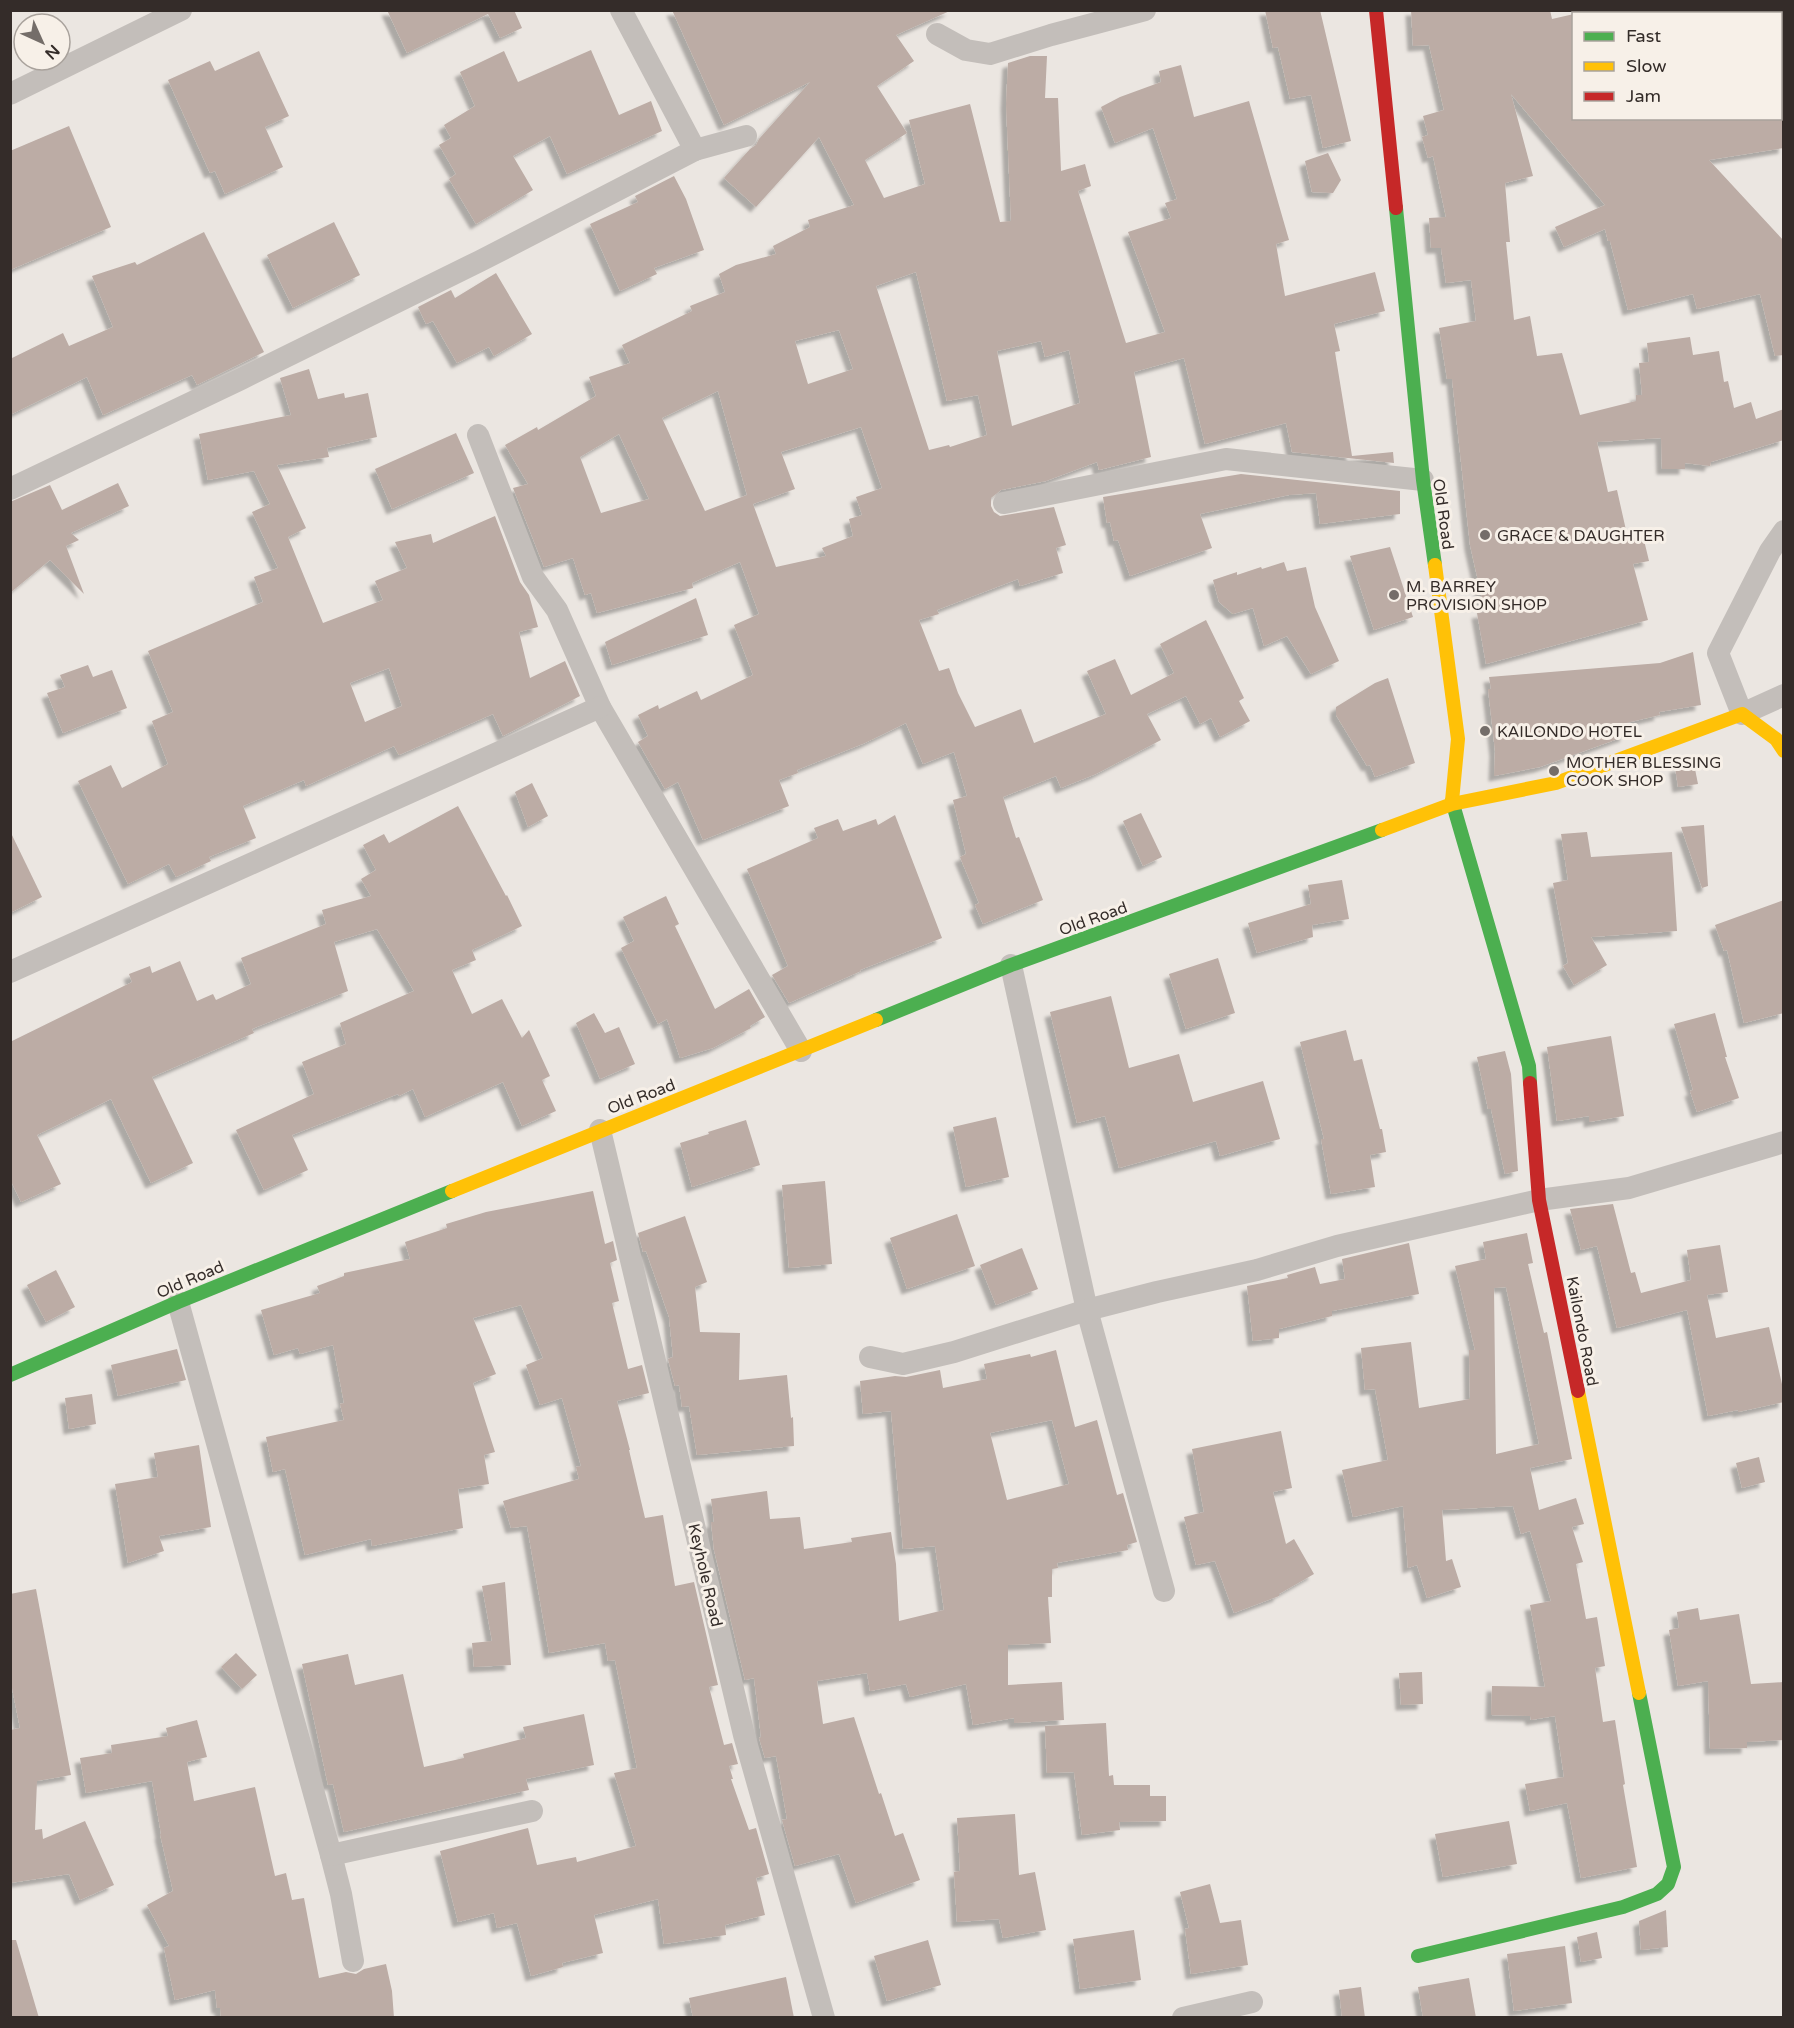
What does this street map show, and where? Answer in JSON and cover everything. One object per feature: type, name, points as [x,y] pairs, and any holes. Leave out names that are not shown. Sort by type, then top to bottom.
[{"type":"street","points":[[10,94],[181,10]]},
{"type":"street","points":[[621,10],[695,150]]},
{"type":"street","points":[[937,34],[966,50],[990,54],[1145,10]]},
{"type":"street","name":"Old Road","points":[[10,1375],[177,1302],[600,1130],[801,1052],[1011,965],[1452,804],[1458,739],[1423,480],[1376,10]]},
{"type":"street","points":[[10,489],[480,261],[695,150],[746,136]]},
{"type":"street","points":[[478,435],[533,577],[557,610],[600,707],[801,1052]]},
{"type":"street","points":[[1004,503],[1226,459],[1423,480]]},
{"type":"street","points":[[1784,531],[1770,551],[1718,653],[1742,714],[1776,739],[1784,751]]},
{"type":"street","points":[[1452,804],[1556,783],[1742,714],[1784,695]]},
{"type":"street","points":[[10,972],[600,707]]},
{"type":"street","name":"Kailondo Road","points":[[1418,1956],[1623,1907],[1657,1894],[1668,1884],[1674,1867],[1539,1200],[1529,1066],[1452,804]]},
{"type":"street","points":[[1011,965],[1087,1310],[1164,1591]]},
{"type":"street","name":"Keyhole Road","points":[[600,1130],[744,1736],[824,2018]]},
{"type":"street","points":[[870,1357],[903,1364],[954,1352],[1087,1310],[1257,1270],[1337,1246],[1539,1200],[1629,1188],[1784,1142]]},
{"type":"street","points":[[177,1302],[331,1855],[352,1961]]},
{"type":"street","points":[[331,1855],[532,1812]]},
{"type":"street","points":[[1183,2018],[1252,2002]]},
{"type":"building","points":[[387,10],[514,10],[522,28],[500,38],[488,14],[407,53]]},
{"type":"building","points":[[672,10],[952,10],[896,35],[914,61],[877,86],[907,133],[865,160],[884,198],[925,184],[909,120],[970,104],[1000,222],[1011,221],[1006,104],[1008,63],[1030,56],[1047,56],[1045,98],[1058,98],[1061,171],[1085,164],[1091,186],[1078,191],[1126,343],[1165,332],[1128,232],[1171,218],[1165,203],[1177,199],[1153,128],[1115,143],[1101,107],[1120,97],[1161,82],[1159,71],[1181,65],[1194,117],[1249,101],[1289,240],[1276,244],[1285,296],[1375,272],[1385,311],[1334,324],[1340,351],[1335,352],[1352,456],[1393,452],[1394,463],[1292,452],[1286,423],[1205,444],[1184,358],[1134,372],[1151,457],[1099,470],[1097,462],[1046,481],[1001,490],[991,498],[994,512],[1000,516],[1054,507],[1066,545],[1056,548],[1063,573],[1020,586],[1018,579],[937,610],[939,614],[919,620],[939,671],[949,668],[958,693],[975,727],[1021,709],[1034,743],[1106,714],[1087,671],[1115,659],[1131,695],[1174,673],[1160,644],[1206,620],[1244,698],[1239,701],[1250,721],[1220,737],[1211,718],[1200,724],[1186,696],[1147,714],[1161,740],[1096,774],[1061,788],[1056,776],[1003,797],[1016,838],[1019,837],[1043,900],[983,924],[975,905],[979,903],[960,857],[966,854],[953,800],[967,796],[954,752],[923,764],[906,723],[779,780],[789,806],[703,840],[678,782],[665,789],[638,742],[648,736],[638,715],[658,705],[659,709],[697,691],[701,700],[753,675],[734,625],[759,614],[740,562],[692,583],[693,588],[597,613],[591,593],[585,595],[573,558],[544,567],[513,488],[528,484],[505,445],[537,427],[538,430],[596,396],[589,377],[630,363],[622,345],[692,311],[690,306],[725,292],[719,274],[736,265],[776,254],[773,246],[810,227],[808,220],[854,205],[819,137],[756,207],[724,178],[756,145],[810,82],[724,125]],"holes":[[[916,272],[947,401],[978,395],[987,435],[950,447],[949,445],[929,450],[876,286]],[[839,330],[853,369],[808,384],[795,341]],[[1041,341],[1045,357],[1069,350],[1080,403],[1012,426],[997,351]],[[718,391],[747,495],[705,511],[662,418]],[[861,427],[882,488],[856,497],[862,515],[849,519],[853,536],[822,548],[826,556],[776,567],[753,504],[795,489],[781,452]],[[619,434],[649,499],[601,513],[580,457]]]},
{"type":"building","points":[[1265,10],[1320,10],[1351,141],[1323,148],[1311,95],[1290,99],[1278,47],[1273,48]]},
{"type":"building","points":[[1411,10],[1550,10],[1552,19],[1572,14],[1572,120],[1782,120],[1784,118],[1784,148],[1709,160],[1784,241],[1784,355],[1775,356],[1760,294],[1697,309],[1693,294],[1628,310],[1605,229],[1564,247],[1555,227],[1605,205],[1511,94],[1533,176],[1505,183],[1510,242],[1506,242],[1514,320],[1530,316],[1537,356],[1562,353],[1580,415],[1636,401],[1636,395],[1642,395],[1639,363],[1649,362],[1647,343],[1690,337],[1693,355],[1719,351],[1724,382],[1728,381],[1734,408],[1751,402],[1756,419],[1784,409],[1784,440],[1711,462],[1710,466],[1685,463],[1685,469],[1662,469],[1661,438],[1597,442],[1608,492],[1617,490],[1628,539],[1643,536],[1649,561],[1633,564],[1648,620],[1486,664],[1477,613],[1485,612],[1470,545],[1452,379],[1447,379],[1439,328],[1476,321],[1471,280],[1446,283],[1441,248],[1431,248],[1429,218],[1446,217],[1433,156],[1428,158],[1422,137],[1428,135],[1423,116],[1444,110],[1429,45],[1413,46]]},
{"type":"building","points":[[591,50],[619,115],[651,101],[662,131],[567,174],[550,136],[513,156],[533,190],[476,224],[449,179],[456,174],[439,145],[451,138],[444,125],[475,106],[460,72],[504,51],[518,82]]},
{"type":"building","points":[[259,51],[289,116],[265,127],[283,167],[225,194],[215,171],[210,173],[168,80],[210,61],[215,71]]},
{"type":"building","points":[[69,126],[111,227],[10,270],[10,151]]},
{"type":"building","points":[[1328,153],[1341,180],[1333,193],[1312,192],[1305,161]]},
{"type":"building","points":[[674,176],[686,199],[704,250],[654,268],[657,274],[620,291],[590,224],[638,202],[635,196]]},
{"type":"building","points":[[334,222],[360,275],[293,308],[267,255]]},
{"type":"building","points":[[204,232],[264,352],[197,385],[192,375],[103,415],[87,377],[10,415],[10,359],[63,333],[69,346],[113,327],[92,276],[135,262],[137,265]]},
{"type":"building","points":[[496,273],[532,334],[494,356],[489,347],[457,363],[433,321],[426,324],[418,307],[451,290],[455,298]]},
{"type":"building","points":[[309,369],[318,399],[344,393],[345,398],[368,393],[377,437],[327,448],[329,457],[277,465],[306,528],[288,537],[323,623],[383,600],[375,581],[407,568],[395,542],[431,534],[433,543],[495,516],[520,582],[529,595],[538,627],[519,632],[530,678],[565,661],[580,696],[503,736],[493,714],[399,755],[394,746],[306,786],[304,780],[243,806],[256,838],[209,857],[211,861],[176,877],[169,864],[128,884],[78,781],[111,765],[122,788],[168,764],[152,721],[173,712],[148,651],[263,602],[254,577],[278,568],[252,512],[270,504],[254,471],[208,480],[199,434],[291,415],[280,378]],"holes":[[[389,668],[402,706],[365,722],[350,683]]]},
{"type":"building","points":[[456,433],[474,473],[392,509],[375,469]]},
{"type":"building","points":[[1241,474],[1400,491],[1400,514],[1320,524],[1316,493],[1289,495],[1200,514],[1212,548],[1130,576],[1118,540],[1114,541],[1110,522],[1107,523],[1103,497]]},
{"type":"building","points":[[118,483],[129,506],[71,533],[79,540],[66,546],[84,594],[50,560],[10,593],[10,502],[50,485],[62,510]]},
{"type":"building","points":[[1390,547],[1413,617],[1374,630],[1350,556]]},
{"type":"building","points":[[1284,562],[1287,571],[1306,567],[1315,607],[1339,661],[1311,674],[1287,636],[1264,646],[1253,608],[1233,614],[1219,602],[1213,580],[1237,572],[1237,575]]},
{"type":"building","points":[[696,598],[708,635],[612,665],[605,642]]},
{"type":"building","points":[[1693,652],[1701,705],[1659,712],[1660,715],[1622,724],[1626,736],[1540,767],[1494,776],[1495,751],[1488,689],[1491,689],[1489,677],[1660,663]]},
{"type":"building","points":[[88,665],[93,677],[112,670],[127,708],[63,733],[47,693],[65,687],[60,675]]},
{"type":"building","points":[[1388,678],[1415,763],[1375,777],[1370,765],[1367,766],[1336,715],[1336,707],[1375,683]]},
{"type":"building","points":[[1694,764],[1698,784],[1678,787],[1675,767]]},
{"type":"building","points":[[532,783],[548,816],[528,827],[515,792]]},
{"type":"building","points":[[458,806],[522,926],[472,950],[476,960],[452,970],[472,1014],[502,999],[522,1038],[529,1030],[550,1076],[542,1080],[556,1111],[522,1126],[503,1082],[425,1117],[413,1089],[292,1135],[308,1170],[264,1190],[236,1130],[314,1094],[302,1062],[346,1044],[340,1023],[414,991],[377,929],[334,942],[348,991],[252,1029],[254,1033],[152,1077],[193,1163],[151,1183],[111,1099],[37,1135],[61,1184],[21,1202],[10,1179],[10,1042],[132,982],[129,974],[150,966],[152,973],[180,961],[197,1001],[213,994],[216,1000],[251,984],[241,958],[326,924],[322,910],[371,896],[361,879],[376,870],[363,845],[384,834],[389,843]]},
{"type":"building","points":[[1141,813],[1162,857],[1143,866],[1123,821]]},
{"type":"building","points":[[895,815],[942,938],[860,970],[789,1003],[772,975],[788,966],[747,869],[818,838],[814,828],[838,819],[843,831],[876,819],[878,825]]},
{"type":"building","points":[[1704,825],[1708,886],[1702,888],[1681,827]]},
{"type":"building","points":[[10,831],[42,897],[10,913]]},
{"type":"building","points":[[1587,832],[1591,857],[1672,852],[1677,931],[1591,937],[1607,965],[1574,985],[1563,966],[1568,963],[1553,883],[1568,880],[1561,834]]},
{"type":"building","points":[[1342,880],[1349,919],[1312,925],[1313,937],[1257,953],[1248,923],[1311,904],[1308,885]]},
{"type":"building","points":[[666,896],[679,924],[675,926],[715,1009],[749,989],[765,1017],[750,1026],[751,1028],[713,1048],[680,1058],[667,1019],[658,1024],[621,948],[634,941],[623,917]]},
{"type":"building","points":[[1784,900],[1784,1013],[1744,1023],[1727,950],[1724,951],[1715,925]]},
{"type":"building","points":[[1218,958],[1235,1013],[1186,1029],[1169,974]]},
{"type":"building","points":[[1111,996],[1129,1068],[1179,1054],[1193,1102],[1263,1081],[1280,1139],[1220,1156],[1216,1141],[1119,1168],[1105,1116],[1077,1123],[1050,1012]]},
{"type":"building","points":[[594,1013],[605,1033],[619,1027],[635,1064],[600,1079],[576,1023]]},
{"type":"building","points":[[1715,1013],[1727,1057],[1725,1057],[1739,1098],[1697,1112],[1674,1024]]},
{"type":"building","points":[[1346,1030],[1354,1061],[1362,1059],[1380,1129],[1382,1129],[1386,1152],[1370,1155],[1375,1187],[1331,1194],[1321,1139],[1324,1139],[1300,1042]]},
{"type":"building","points":[[1611,1036],[1624,1116],[1589,1122],[1589,1116],[1557,1121],[1547,1047]]},
{"type":"building","points":[[1505,1051],[1511,1074],[1518,1171],[1505,1174],[1477,1057]]},
{"type":"building","points":[[996,1117],[1009,1177],[966,1187],[953,1127]]},
{"type":"building","points":[[746,1120],[760,1165],[692,1187],[680,1143]]},
{"type":"building","points":[[825,1181],[832,1264],[789,1268],[782,1185]]},
{"type":"building","points":[[593,1191],[605,1244],[613,1241],[617,1260],[610,1263],[619,1301],[612,1303],[628,1369],[642,1365],[649,1393],[617,1401],[645,1518],[663,1515],[675,1586],[694,1582],[718,1685],[709,1687],[724,1745],[732,1743],[738,1764],[729,1766],[733,1779],[731,1779],[749,1830],[756,1828],[769,1874],[756,1878],[765,1915],[725,1925],[726,1935],[664,1944],[658,1899],[594,1915],[603,1953],[562,1963],[563,1967],[531,1976],[517,1923],[497,1928],[494,1913],[458,1922],[440,1851],[528,1828],[537,1865],[576,1857],[577,1862],[636,1846],[614,1773],[637,1768],[615,1660],[608,1661],[605,1643],[549,1653],[527,1526],[511,1528],[503,1501],[579,1479],[576,1467],[581,1466],[562,1398],[540,1405],[526,1365],[543,1358],[521,1305],[473,1318],[496,1374],[473,1383],[495,1452],[484,1455],[489,1484],[458,1489],[463,1528],[372,1546],[371,1539],[305,1555],[285,1469],[273,1472],[266,1437],[344,1420],[340,1404],[344,1403],[333,1345],[300,1354],[298,1348],[274,1355],[261,1310],[320,1293],[317,1286],[344,1276],[344,1273],[410,1259],[405,1242],[447,1228],[446,1224],[486,1212]]},
{"type":"building","points":[[1613,1204],[1631,1273],[1635,1272],[1641,1293],[1691,1280],[1687,1250],[1720,1245],[1728,1292],[1707,1295],[1716,1338],[1769,1327],[1784,1402],[1708,1416],[1687,1310],[1617,1328],[1597,1246],[1581,1250],[1570,1209]]},
{"type":"building","points":[[957,1214],[975,1266],[907,1289],[890,1238]]},
{"type":"building","points":[[685,1216],[707,1282],[695,1287],[700,1332],[740,1333],[739,1380],[787,1375],[791,1418],[793,1417],[794,1446],[697,1455],[689,1406],[682,1407],[679,1385],[675,1386],[668,1359],[673,1357],[669,1317],[646,1251],[643,1252],[638,1233]]},
{"type":"building","points":[[1527,1233],[1533,1263],[1528,1264],[1544,1333],[1547,1332],[1572,1459],[1530,1468],[1539,1510],[1576,1498],[1584,1524],[1572,1527],[1583,1562],[1576,1564],[1586,1619],[1597,1617],[1605,1666],[1595,1668],[1603,1722],[1615,1720],[1637,1867],[1581,1878],[1567,1803],[1530,1811],[1525,1784],[1564,1777],[1555,1716],[1531,1720],[1530,1716],[1491,1715],[1492,1686],[1545,1687],[1530,1605],[1551,1601],[1530,1531],[1521,1534],[1513,1506],[1442,1510],[1446,1561],[1452,1559],[1461,1587],[1427,1598],[1417,1565],[1408,1568],[1403,1506],[1353,1517],[1342,1470],[1388,1460],[1375,1389],[1365,1390],[1361,1348],[1411,1342],[1419,1408],[1470,1399],[1469,1350],[1475,1350],[1455,1266],[1486,1259],[1483,1242]],"holes":[[[1506,1287],[1539,1444],[1496,1454],[1494,1288]]]},
{"type":"building","points":[[1409,1243],[1419,1294],[1332,1311],[1332,1316],[1279,1329],[1279,1338],[1253,1341],[1247,1286],[1288,1278],[1287,1275],[1315,1267],[1320,1284],[1345,1279],[1342,1259]]},
{"type":"building","points":[[1022,1248],[1038,1289],[996,1305],[980,1265]]},
{"type":"building","points":[[56,1270],[75,1307],[46,1322],[27,1285]]},
{"type":"building","points":[[177,1349],[186,1380],[118,1396],[111,1365]]},
{"type":"building","points":[[1056,1350],[1075,1427],[1097,1420],[1117,1495],[1123,1493],[1137,1542],[1127,1545],[1128,1550],[1057,1563],[1058,1568],[1052,1569],[1052,1597],[1048,1597],[1051,1643],[1008,1645],[1008,1685],[1062,1682],[1064,1720],[1014,1723],[1014,1718],[973,1725],[966,1684],[910,1697],[906,1684],[870,1691],[867,1673],[817,1681],[823,1724],[854,1717],[895,1836],[903,1833],[920,1880],[856,1903],[839,1854],[795,1866],[782,1820],[787,1819],[776,1756],[765,1758],[759,1738],[761,1737],[754,1678],[745,1680],[714,1550],[711,1499],[767,1491],[770,1519],[800,1517],[804,1549],[852,1542],[851,1538],[891,1532],[896,1564],[899,1621],[944,1610],[935,1546],[903,1549],[891,1411],[863,1414],[860,1381],[895,1376],[906,1377],[940,1370],[943,1388],[987,1379],[984,1364],[1030,1354],[1031,1357]],"holes":[[[1052,1420],[1069,1484],[1007,1500],[990,1433]]]},
{"type":"building","points":[[92,1394],[96,1424],[69,1429],[65,1398]]},
{"type":"building","points":[[1281,1431],[1292,1488],[1273,1492],[1286,1544],[1294,1539],[1314,1574],[1279,1596],[1234,1613],[1215,1561],[1196,1565],[1184,1517],[1204,1512],[1192,1449]]},
{"type":"building","points":[[199,1445],[211,1527],[159,1536],[164,1551],[128,1563],[115,1484],[158,1477],[154,1453]]},
{"type":"building","points":[[1759,1457],[1765,1482],[1742,1488],[1736,1463]]},
{"type":"building","points":[[505,1582],[511,1665],[474,1667],[472,1643],[492,1641],[482,1586]]},
{"type":"building","points":[[36,1589],[71,1775],[37,1781],[35,1830],[42,1829],[43,1839],[85,1821],[114,1885],[80,1900],[69,1874],[10,1883],[10,1730],[20,1728],[10,1678],[10,1594]]},
{"type":"building","points":[[1698,1608],[1700,1620],[1739,1614],[1751,1684],[1784,1682],[1784,1740],[1747,1742],[1747,1748],[1710,1749],[1708,1681],[1678,1686],[1669,1630],[1679,1628],[1677,1612]]},
{"type":"building","points":[[236,1653],[257,1675],[242,1689],[221,1667]]},
{"type":"building","points":[[348,1654],[355,1685],[403,1674],[424,1767],[464,1758],[463,1754],[526,1738],[523,1727],[584,1714],[594,1765],[526,1779],[529,1790],[344,1832],[333,1784],[328,1785],[302,1664]]},
{"type":"building","points":[[1422,1672],[1423,1704],[1401,1705],[1399,1673]]},
{"type":"building","points":[[197,1720],[207,1757],[187,1762],[194,1801],[255,1787],[275,1876],[286,1873],[292,1900],[304,1898],[319,1978],[346,1972],[356,1974],[364,1969],[386,1964],[392,1991],[394,2018],[221,2018],[220,2008],[217,2008],[215,1990],[175,2000],[164,1948],[169,1946],[147,1905],[173,1891],[160,1834],[152,1781],[86,1793],[80,1758],[112,1753],[111,1745],[168,1736],[166,1728]]},
{"type":"building","points":[[1106,1723],[1109,1776],[1113,1775],[1114,1785],[1150,1785],[1150,1796],[1166,1796],[1166,1821],[1119,1822],[1120,1830],[1082,1835],[1074,1772],[1047,1773],[1045,1726]]},
{"type":"building","points":[[1015,1814],[1019,1875],[1035,1872],[1046,1930],[1003,1938],[999,1919],[957,1922],[954,1872],[960,1871],[957,1818]]},
{"type":"building","points":[[1509,1821],[1517,1864],[1443,1877],[1435,1834]]},
{"type":"building","points":[[1210,1884],[1220,1923],[1241,1920],[1248,1965],[1191,1974],[1185,1929],[1189,1928],[1180,1892]]},
{"type":"building","points":[[1666,1910],[1668,1947],[1641,1950],[1639,1921]]},
{"type":"building","points":[[1134,1930],[1141,1980],[1080,1989],[1073,1939]]},
{"type":"building","points":[[1597,1932],[1602,1958],[1581,1962],[1577,1937]]},
{"type":"building","points":[[10,1940],[16,1940],[39,2018],[10,2018]]},
{"type":"building","points":[[928,1940],[941,1985],[887,2001],[874,1956]]},
{"type":"building","points":[[1565,1946],[1572,2003],[1514,2011],[1507,1954]]},
{"type":"building","points":[[786,1977],[794,2018],[693,2018],[689,1998]]},
{"type":"building","points":[[1469,1978],[1476,2018],[1423,2018],[1418,1987]]},
{"type":"building","points":[[1361,1987],[1365,2018],[1342,2018],[1339,1990]]},
{"type":"traffic: fast","points":[[1396,208],[1423,480],[1435,565]]},
{"type":"traffic: fast","points":[[1452,801],[1529,1066],[1530,1083]]},
{"type":"traffic: fast","points":[[876,1020],[1011,965],[1382,830]]},
{"type":"traffic: fast","points":[[10,1375],[178,1302],[452,1191]]},
{"type":"traffic: fast","points":[[1418,1956],[1623,1907],[1657,1894],[1668,1884],[1674,1867],[1639,1693]]},
{"type":"traffic: slow","points":[[1435,565],[1458,739],[1452,801]]},
{"type":"traffic: slow","points":[[1382,830],[1452,804],[1556,783],[1742,714],[1776,739],[1784,751]]},
{"type":"traffic: slow","points":[[452,1191],[876,1020]]},
{"type":"traffic: slow","points":[[1578,1391],[1639,1693]]},
{"type":"traffic: jam","points":[[1376,10],[1396,208]]},
{"type":"traffic: jam","points":[[1530,1083],[1539,1200],[1578,1391]]},
{"type":"place","name":"GRACE & DAUGHTER","points":[[1485,535]]},
{"type":"place","name":"M. BARREY PROVISION SHOP","points":[[1394,595]]},
{"type":"place","name":"KAILONDO HOTEL","points":[[1485,731]]},
{"type":"place","name":"MOTHER BLESSING COOK SHOP","points":[[1554,771]]}]
